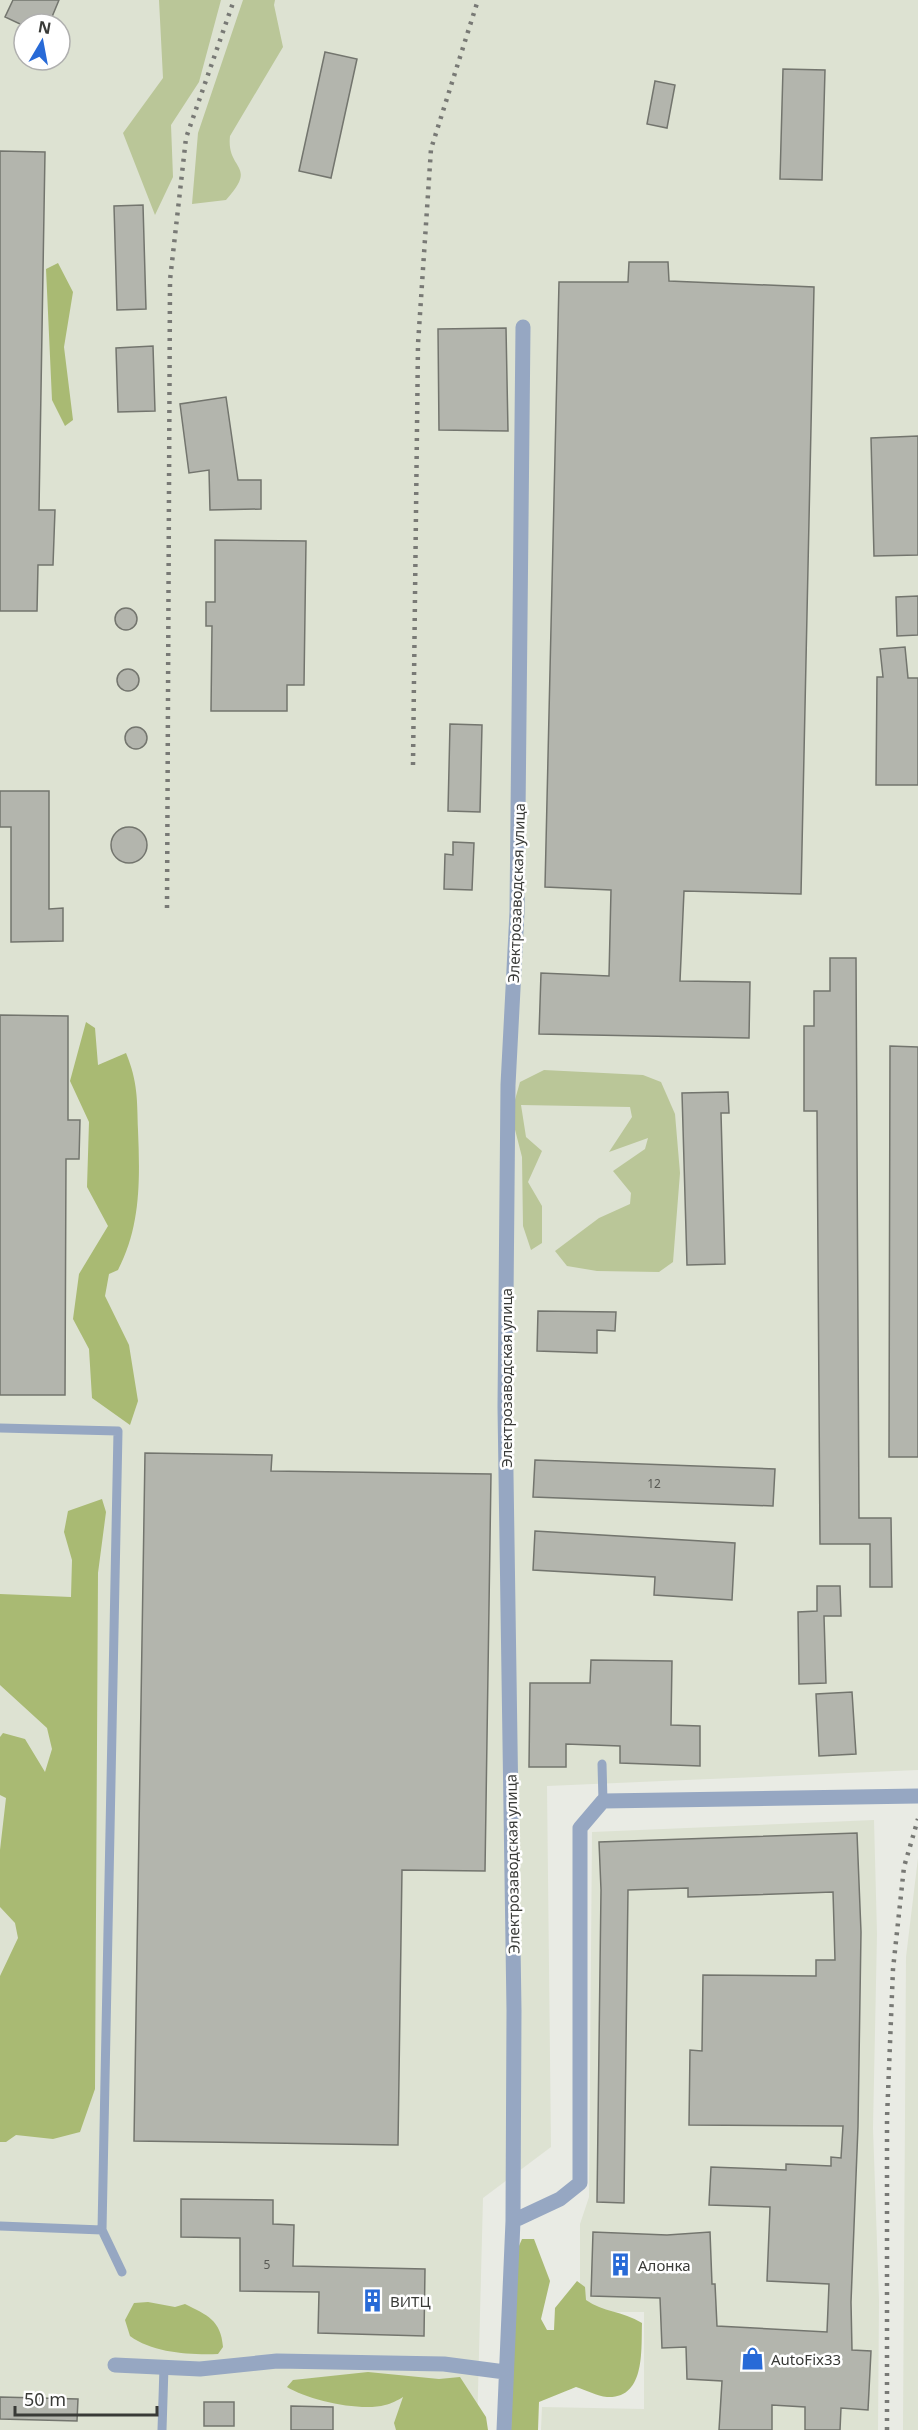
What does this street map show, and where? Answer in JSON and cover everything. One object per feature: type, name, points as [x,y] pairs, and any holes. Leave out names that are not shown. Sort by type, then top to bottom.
[{"type":"street","name":"Электрозаводская улица","points":[[504,2430],[513,2221],[514,2010],[505,1395],[508,1085],[517,912],[523,327]]},
{"type":"street","points":[[513,2221],[560,2199],[580,2183],[580,1828],[603,1802],[918,1796]]},
{"type":"street","points":[[115,2365],[200,2369],[289,2361],[444,2364],[505,2372]]},
{"type":"lane","points":[[0,1428],[118,1431],[102,2230],[122,2272]]},
{"type":"lane","points":[[602,1764],[603,1802]]},
{"type":"lane","points":[[0,2226],[102,2230]]},
{"type":"lane","points":[[162,2430],[164,2367]]},
{"type":"shaded area","points":[[0,0],[918,0],[918,1770],[547,1786],[551,2147],[483,2198],[477,2430],[0,2430]]},
{"type":"shaded area","points":[[874,1820],[877,1934],[873,2128],[879,2300],[878,2430],[541,2430],[542,2407],[644,2409],[644,2312],[580,2312],[580,2224],[589,2197],[592,1832]]},
{"type":"shaded area","points":[[918,1858],[918,2430],[903,2430],[906,1957]]},
{"type":"green space","points":[[159,0],[221,0],[199,82],[171,125],[173,177],[155,215],[123,133],[163,78]]},
{"type":"green space","points":[[243,0],[275,0],[274,5],[283,47],[230,136],[232,156],[241,173],[240,180],[226,200],[192,204],[198,133]]},
{"type":"green space","points":[[58,263],[73,292],[64,347],[73,420],[65,426],[52,400],[46,269]]},
{"type":"green space","points":[[86,1022],[95,1028],[98,1065],[126,1053],[136,1091],[139,1184],[135,1219],[126,1253],[118,1270],[109,1274],[105,1296],[129,1345],[138,1401],[130,1425],[92,1398],[89,1349],[73,1319],[79,1274],[108,1226],[87,1187],[89,1122],[70,1081]]},
{"type":"green space","points":[[544,1070],[643,1075],[661,1082],[675,1114],[680,1173],[673,1262],[659,1272],[597,1271],[567,1266],[555,1251],[599,1218],[630,1204],[631,1193],[613,1171],[645,1149],[648,1138],[609,1152],[632,1117],[630,1107],[521,1105],[526,1137],[542,1151],[528,1182],[542,1206],[542,1243],[531,1250],[523,1226],[522,1157],[511,1114],[520,1082]]},
{"type":"green space","points":[[102,1499],[106,1512],[98,1573],[95,2089],[80,2132],[53,2139],[16,2135],[6,2142],[0,2142],[0,1976],[18,1938],[15,1923],[0,1907],[0,1850],[6,1798],[0,1795],[0,1737],[3,1733],[25,1739],[45,1772],[52,1749],[47,1728],[0,1685],[0,1594],[71,1597],[72,1560],[64,1532],[68,1511]]},
{"type":"green space","points":[[522,2239],[534,2239],[550,2281],[541,2319],[547,2330],[554,2330],[555,2308],[577,2281],[585,2287],[586,2300],[642,2323],[639,2370],[629,2390],[620,2395],[607,2397],[576,2387],[539,2402],[538,2430],[511,2430],[515,2255]]},
{"type":"green space","points":[[148,2302],[175,2307],[185,2304],[200,2312],[216,2324],[223,2347],[218,2354],[196,2354],[172,2352],[139,2342],[130,2336],[125,2320],[134,2303]]},
{"type":"green space","points":[[368,2372],[439,2379],[460,2377],[486,2417],[488,2430],[396,2430],[394,2423],[403,2397],[390,2404],[375,2407],[349,2406],[321,2400],[287,2387],[293,2380]]},
{"type":"building","points":[[13,0],[59,0],[54,12],[12,12],[12,20],[5,17]]},
{"type":"building","points":[[325,52],[357,59],[331,178],[299,171]]},
{"type":"building","points":[[783,69],[825,70],[822,180],[780,179]]},
{"type":"building","points":[[655,81],[675,85],[667,128],[647,124]]},
{"type":"building","points":[[0,151],[45,152],[39,510],[55,510],[53,565],[38,565],[37,611],[0,611]]},
{"type":"building","points":[[143,205],[146,309],[117,310],[114,206]]},
{"type":"building","points":[[629,262],[668,262],[669,281],[814,287],[801,894],[684,891],[680,981],[750,982],[749,1038],[539,1034],[541,973],[609,976],[611,890],[545,887],[559,282],[628,282]]},
{"type":"building","points":[[506,328],[508,431],[439,430],[438,329]]},
{"type":"building","points":[[153,346],[155,411],[118,412],[116,348]]},
{"type":"building","points":[[226,397],[238,480],[261,480],[261,509],[210,510],[209,470],[189,473],[180,404]]},
{"type":"building","points":[[918,436],[918,555],[874,556],[871,438]]},
{"type":"building","points":[[215,540],[306,541],[304,685],[287,685],[287,711],[211,711],[212,626],[206,626],[206,602],[215,602]]},
{"type":"building","points":[[918,596],[918,635],[897,636],[896,597]]},
{"type":"building","points":[[126,608],[136,615],[137,619],[130,629],[126,630],[116,623],[115,619],[122,609]]},
{"type":"building","points":[[905,647],[908,678],[918,678],[918,785],[876,785],[877,677],[883,677],[880,649]]},
{"type":"building","points":[[128,669],[138,676],[139,680],[132,690],[128,691],[118,684],[117,680],[124,670]]},
{"type":"building","points":[[450,724],[482,725],[480,812],[448,811]]},
{"type":"building","points":[[136,727],[146,734],[147,738],[140,748],[136,749],[126,742],[125,738],[132,728]]},
{"type":"building","points":[[0,791],[49,791],[49,909],[63,908],[63,941],[11,942],[11,827],[0,827]]},
{"type":"building","points":[[129,827],[142,832],[147,845],[142,858],[129,863],[116,858],[111,845],[116,832]]},
{"type":"building","points":[[453,842],[474,843],[472,890],[444,889],[445,854],[453,855]]},
{"type":"building","points":[[830,958],[856,958],[859,1518],[891,1518],[892,1587],[870,1587],[870,1544],[820,1544],[817,1111],[804,1111],[804,1026],[814,1026],[814,991],[830,991]]},
{"type":"building","points":[[0,1015],[68,1016],[68,1120],[80,1120],[79,1159],[66,1159],[65,1395],[0,1395]]},
{"type":"building","points":[[890,1046],[918,1047],[918,1457],[889,1457]]},
{"type":"building","points":[[728,1092],[729,1113],[721,1113],[725,1264],[687,1265],[682,1093]]},
{"type":"building","points":[[538,1311],[616,1312],[615,1331],[597,1330],[597,1353],[537,1351]]},
{"type":"building","points":[[145,1453],[272,1455],[271,1471],[491,1474],[485,1871],[402,1870],[398,2145],[134,2141]]},
{"type":"building","points":[[535,1460],[775,1469],[773,1506],[533,1497]]},
{"type":"building","points":[[535,1531],[735,1543],[732,1600],[654,1595],[655,1577],[533,1570]]},
{"type":"building","points":[[817,1586],[840,1586],[841,1616],[824,1616],[826,1683],[799,1684],[798,1612],[817,1611]]},
{"type":"building","points":[[591,1660],[672,1661],[671,1725],[700,1726],[700,1766],[620,1763],[620,1746],[566,1744],[566,1767],[529,1767],[530,1683],[590,1683]]},
{"type":"building","points":[[852,1692],[856,1754],[819,1756],[816,1694]]},
{"type":"building","points":[[857,1833],[861,1932],[858,2126],[851,2302],[852,2350],[871,2351],[868,2410],[841,2408],[840,2430],[805,2430],[805,2407],[772,2405],[772,2430],[719,2430],[722,2381],[687,2379],[686,2347],[662,2348],[660,2298],[591,2296],[593,2232],[667,2235],[710,2232],[712,2284],[715,2284],[717,2326],[827,2332],[829,2284],[767,2281],[770,2207],[709,2205],[711,2167],[786,2170],[786,2164],[831,2166],[831,2157],[841,2158],[843,2126],[689,2125],[690,2050],[702,2051],[703,1975],[816,1976],[816,1960],[835,1960],[833,1892],[688,1897],[688,1888],[628,1890],[624,2203],[597,2202],[601,1890],[599,1842]]},
{"type":"building","points":[[181,2199],[273,2200],[273,2224],[294,2225],[293,2266],[425,2269],[424,2336],[318,2333],[319,2292],[240,2291],[240,2238],[181,2237]]},
{"type":"building","points":[[0,2397],[78,2399],[77,2421],[0,2419]]},
{"type":"building","points":[[204,2402],[234,2402],[234,2426],[204,2426]]},
{"type":"building","points":[[291,2406],[333,2407],[333,2430],[291,2430]]},
{"type":"railway","points":[[167,908],[170,280],[186,138],[234,0]]},
{"type":"railway","points":[[413,765],[418,344],[431,149],[478,0]]},
{"type":"railway","points":[[887,2430],[887,2118],[893,1969],[904,1867],[918,1819]]},
{"type":"place","name":"Алонка","points":[[620,2265]]},
{"type":"place","name":"ВИТЦ","points":[[372,2301]]},
{"type":"place","name":"AutoFix33","points":[[753,2359]]}]
